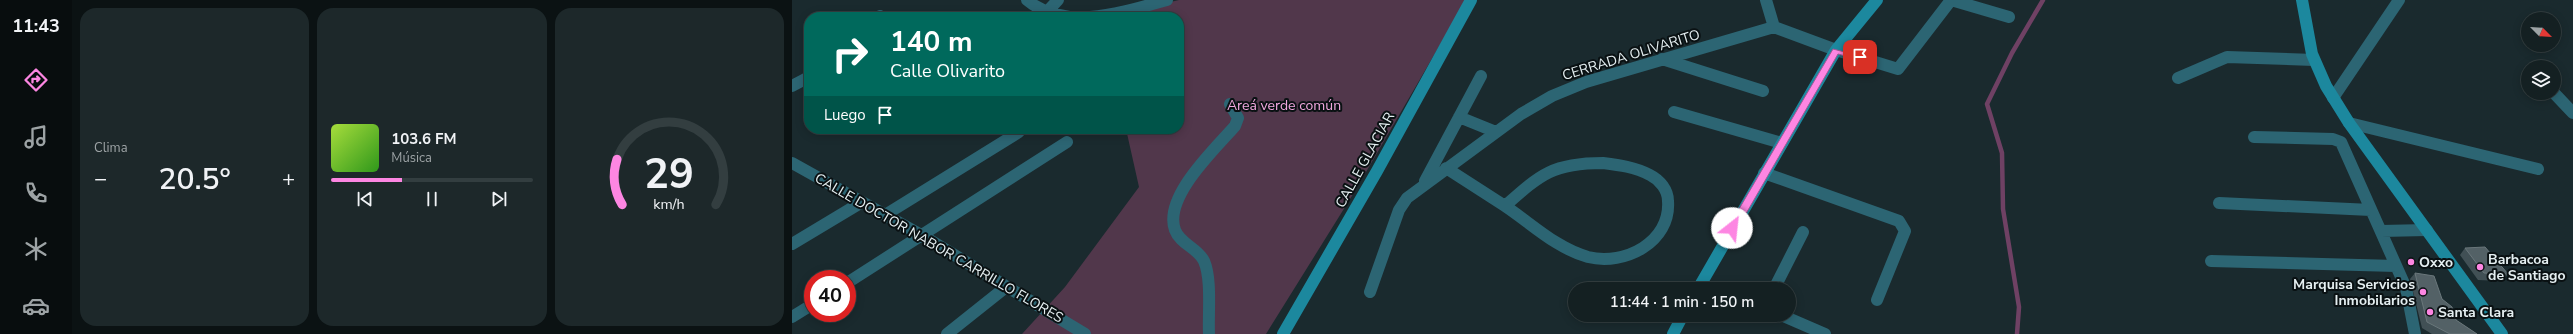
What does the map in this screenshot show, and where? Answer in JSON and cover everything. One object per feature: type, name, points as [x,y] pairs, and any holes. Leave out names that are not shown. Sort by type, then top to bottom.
[{"type":"street","points":[[1027,0],[1032,6],[1042,12]]},
{"type":"street","points":[[1047,12],[1058,0]]},
{"type":"street","points":[[1133,9],[1141,0]]},
{"type":"street","points":[[1112,12],[1133,9],[1167,0]]},
{"type":"street","name":"CALLE GLACIAR","points":[[1283,334],[1377,171],[1471,0]]},
{"type":"street","points":[[1766,0],[1774,27],[1836,50],[1898,69],[1951,0],[2009,17]]},
{"type":"street","points":[[1707,282],[1764,173],[1836,50],[1877,0]]},
{"type":"street","points":[[2302,0],[2314,60],[2333,98],[2349,123],[2502,334]]},
{"type":"street","points":[[2333,98],[2399,0]]},
{"type":"street","name":"CERRADA OLIVARITO","points":[[1370,292],[1399,210],[1407,198],[1496,132],[1552,96],[1586,82],[1774,27]]},
{"type":"street","points":[[2178,78],[2227,57],[2314,60]]},
{"type":"street","points":[[1662,59],[1763,91]]},
{"type":"street","points":[[1424,184],[1481,76]]},
{"type":"street","points":[[792,86],[804,80]]},
{"type":"street","points":[[2561,100],[2573,113]]},
{"type":"street","points":[[1209,334],[1205,262],[1195,248],[1176,232],[1172,218],[1177,199],[1193,175],[1235,126],[1238,118],[1230,104]]},
{"type":"street","points":[[1674,112],[1782,143]]},
{"type":"street","points":[[1459,117],[1496,132]]},
{"type":"street","points":[[2349,123],[2538,169]]},
{"type":"street","points":[[885,214],[1016,134]]},
{"type":"street","points":[[2254,136],[2338,140],[2341,142],[2406,288],[2415,334]]},
{"type":"street","points":[[856,277],[923,236],[1067,142]]},
{"type":"street","points":[[1446,168],[1505,206],[1560,245],[1589,257],[1605,260],[1626,258],[1645,248],[1660,232],[1668,215],[1668,196],[1657,180],[1638,169],[1608,162],[1584,161],[1558,167],[1537,179],[1505,206]]},
{"type":"street","name":"CALLE DOCTOR NABOR CARRILLO FLORES","points":[[795,168],[885,214],[1085,334]]},
{"type":"street","points":[[1764,173],[1899,221],[1903,225],[1905,231],[1877,300]]},
{"type":"street","points":[[792,244],[862,202]]},
{"type":"street","points":[[2219,204],[2371,210]]},
{"type":"street","points":[[2381,231],[2427,230]]},
{"type":"street","points":[[1778,282],[1803,232]]},
{"type":"street","points":[[2211,261],[2396,266]]},
{"type":"street","points":[[947,334],[1006,287]]},
{"type":"street","points":[[792,317],[804,310]]},
{"type":"street","points":[[1796,321],[1825,334]]},
{"type":"street","points":[[1675,333],[1680,322]]},
{"type":"green space","name":"Areá verde común","points":[[1179,0],[1466,0],[1355,191],[1266,334],[1022,334],[1065,287],[1139,187],[1127,134],[1184,134],[1184,12],[1128,12]]},
{"type":"building","points":[[2485,247],[2508,274],[2484,273],[2465,248]]},
{"type":"building","points":[[2415,273],[2434,276],[2442,299],[2452,307],[2456,320],[2477,334],[2450,334],[2427,322]]},
{"type":"waterway","points":[[2017,334],[2019,307],[2003,209],[2002,153],[1987,104],[2012,53],[2043,0]]},
{"type":"place","name":"Oxxo","points":[[2411,262]]},
{"type":"place","name":"Barbacoa de Santiago","points":[[2480,267]]},
{"type":"place","name":"Marquisa Servicios Inmobilarios","points":[[2423,292]]},
{"type":"place","name":"Santa Clara","points":[[2430,312]]},
{"type":"route","points":[[1732,228],[1836,50],[1860,57]]}]
